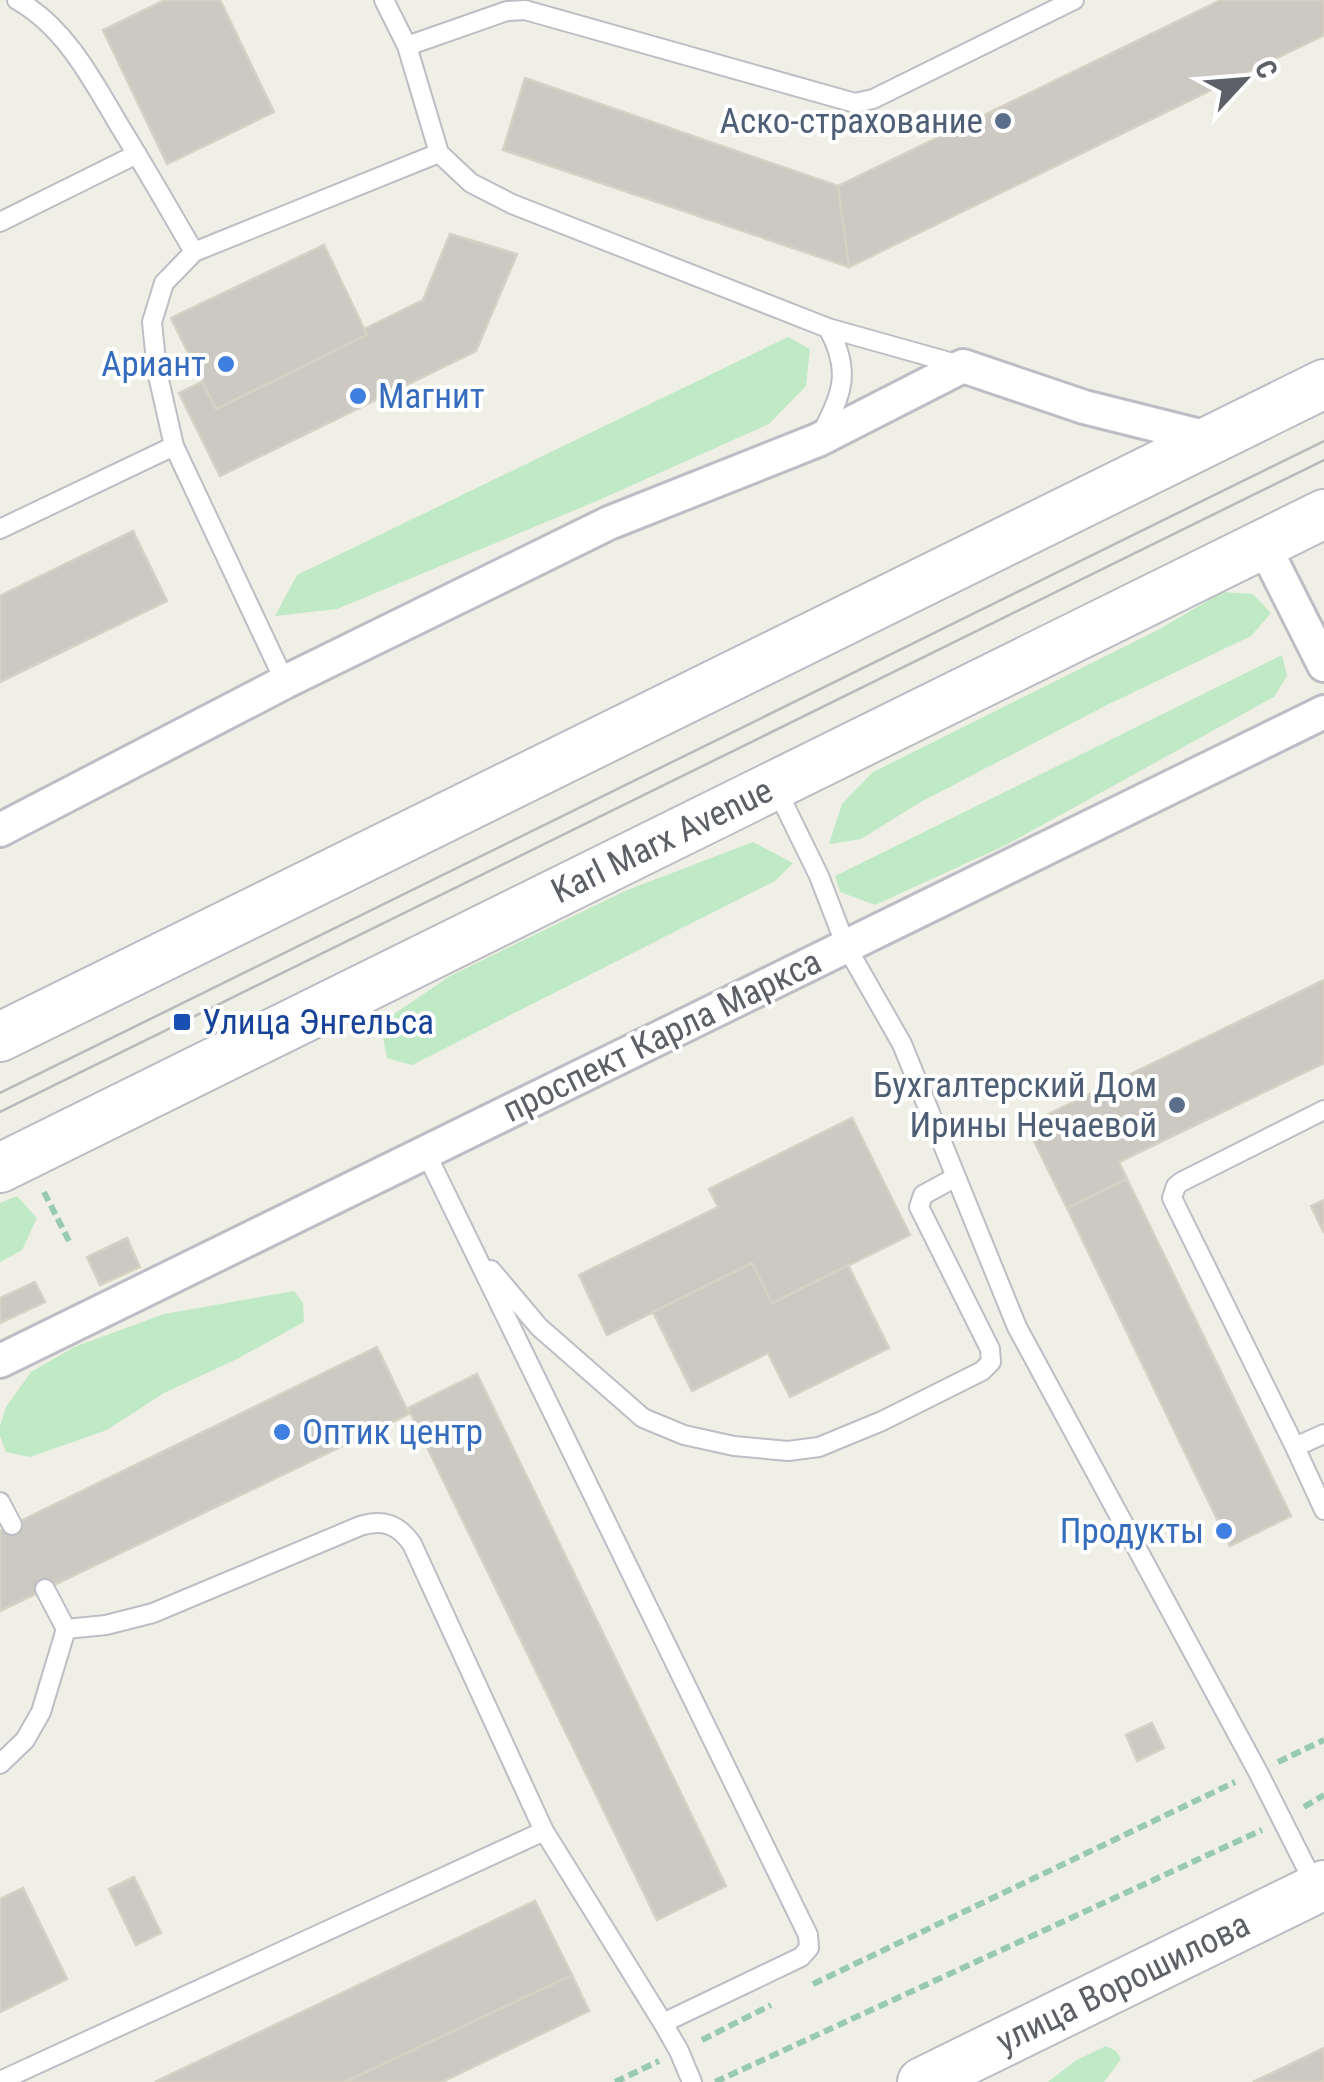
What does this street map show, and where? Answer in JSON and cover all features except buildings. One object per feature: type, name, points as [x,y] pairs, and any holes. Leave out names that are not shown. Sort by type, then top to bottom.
[{"type":"main road","points":[[0,1037],[1324,384]]},
{"type":"main road","name":"Karl Marx Avenue","points":[[19,1175],[774,785],[1324,514]]},
{"type":"main road","name":"улица Ворошилова","points":[[922,2082],[1322,1892]]},
{"type":"street","points":[[0,830],[284,682],[609,523],[818,440],[964,366],[1084,407],[1212,439]]},
{"type":"street","points":[[1263,544],[1324,666]]},
{"type":"street","name":"проспект Карла Маркса","points":[[0,1361],[1324,712]]},
{"type":"lane","points":[[18,0],[36,11],[66,42],[194,252]]},
{"type":"lane","points":[[384,0],[407,46],[439,153],[471,183],[512,204],[828,328],[964,366]]},
{"type":"lane","points":[[407,46],[508,10],[524,10],[855,103],[874,100],[1074,0]]},
{"type":"lane","points":[[284,682],[174,446],[157,371],[152,322],[164,283],[194,252],[439,153]]},
{"type":"lane","points":[[0,222],[137,154]]},
{"type":"lane","points":[[818,440],[844,379],[838,346],[828,328]]},
{"type":"lane","points":[[0,529],[174,446]]},
{"type":"lane","points":[[774,785],[819,876],[846,946],[902,1044],[1017,1327],[1322,1892]]},
{"type":"lane","points":[[1324,1110],[1181,1182],[1172,1198],[1324,1510]]},
{"type":"lane","points":[[425,1151],[810,1941],[801,1957],[662,2023]]},
{"type":"lane","points":[[474,1251],[540,1327],[643,1418],[684,1435],[734,1446],[788,1451],[819,1446],[882,1421],[982,1371],[990,1362],[990,1349],[919,1207],[924,1195],[956,1178]]},
{"type":"lane","points":[[1296,1447],[1324,1434]]},
{"type":"lane","points":[[0,1502],[12,1525]]},
{"type":"lane","points":[[66,1629],[106,1625],[153,1613],[374,1521],[403,1531],[544,1831],[662,2023],[692,2082]]},
{"type":"lane","points":[[0,1764],[25,1740],[40,1712],[66,1629],[45,1589]]},
{"type":"lane","points":[[0,2081],[544,1831]]},
{"type":"path","points":[[19,1175],[70,1243]]},
{"type":"path","points":[[810,1986],[1324,1740]]},
{"type":"path","points":[[714,2082],[1282,1820],[1324,1795]]},
{"type":"path","points":[[615,2082],[777,2002]]},
{"type":"green space","points":[[788,337],[810,349],[806,386],[769,424],[337,609],[275,616],[297,575]]},
{"type":"green space","points":[[1223,592],[1253,594],[1271,613],[1251,636],[1107,705],[919,803],[861,839],[829,844],[842,804],[873,772],[1156,631]]},
{"type":"green space","points":[[1282,655],[1287,676],[1274,697],[1006,845],[875,905],[840,892],[835,876]]},
{"type":"green space","points":[[753,842],[793,863],[775,881],[412,1065],[387,1058],[382,1033],[394,1014],[450,976],[625,891]]},
{"type":"green space","points":[[17,1196],[37,1218],[22,1250],[0,1262],[0,1203]]},
{"type":"green space","points":[[294,1291],[303,1303],[304,1322],[164,1393],[107,1430],[30,1457],[6,1452],[0,1426],[6,1407],[31,1372],[74,1347],[164,1314]]},
{"type":"green space","points":[[1106,2046],[1121,2059],[1104,2082],[1048,2082],[1075,2061]]},
{"type":"tram line","points":[[0,1093],[1324,441]]},
{"type":"tram line","points":[[0,1112],[1324,460]]},
{"type":"place","name":"Аско-страхование","points":[[1003,121]]},
{"type":"place","name":"Ариант","points":[[226,364]]},
{"type":"place","name":"Магнит","points":[[358,396]]},
{"type":"place","name":"Улица Энгельса","points":[[182,1022]]},
{"type":"place","name":"Бухгалтерский Дом Ирины Нечаевой","points":[[1177,1105]]},
{"type":"place","name":"Оптик центр","points":[[282,1432]]},
{"type":"place","name":"Продукты","points":[[1224,1531]]}]
